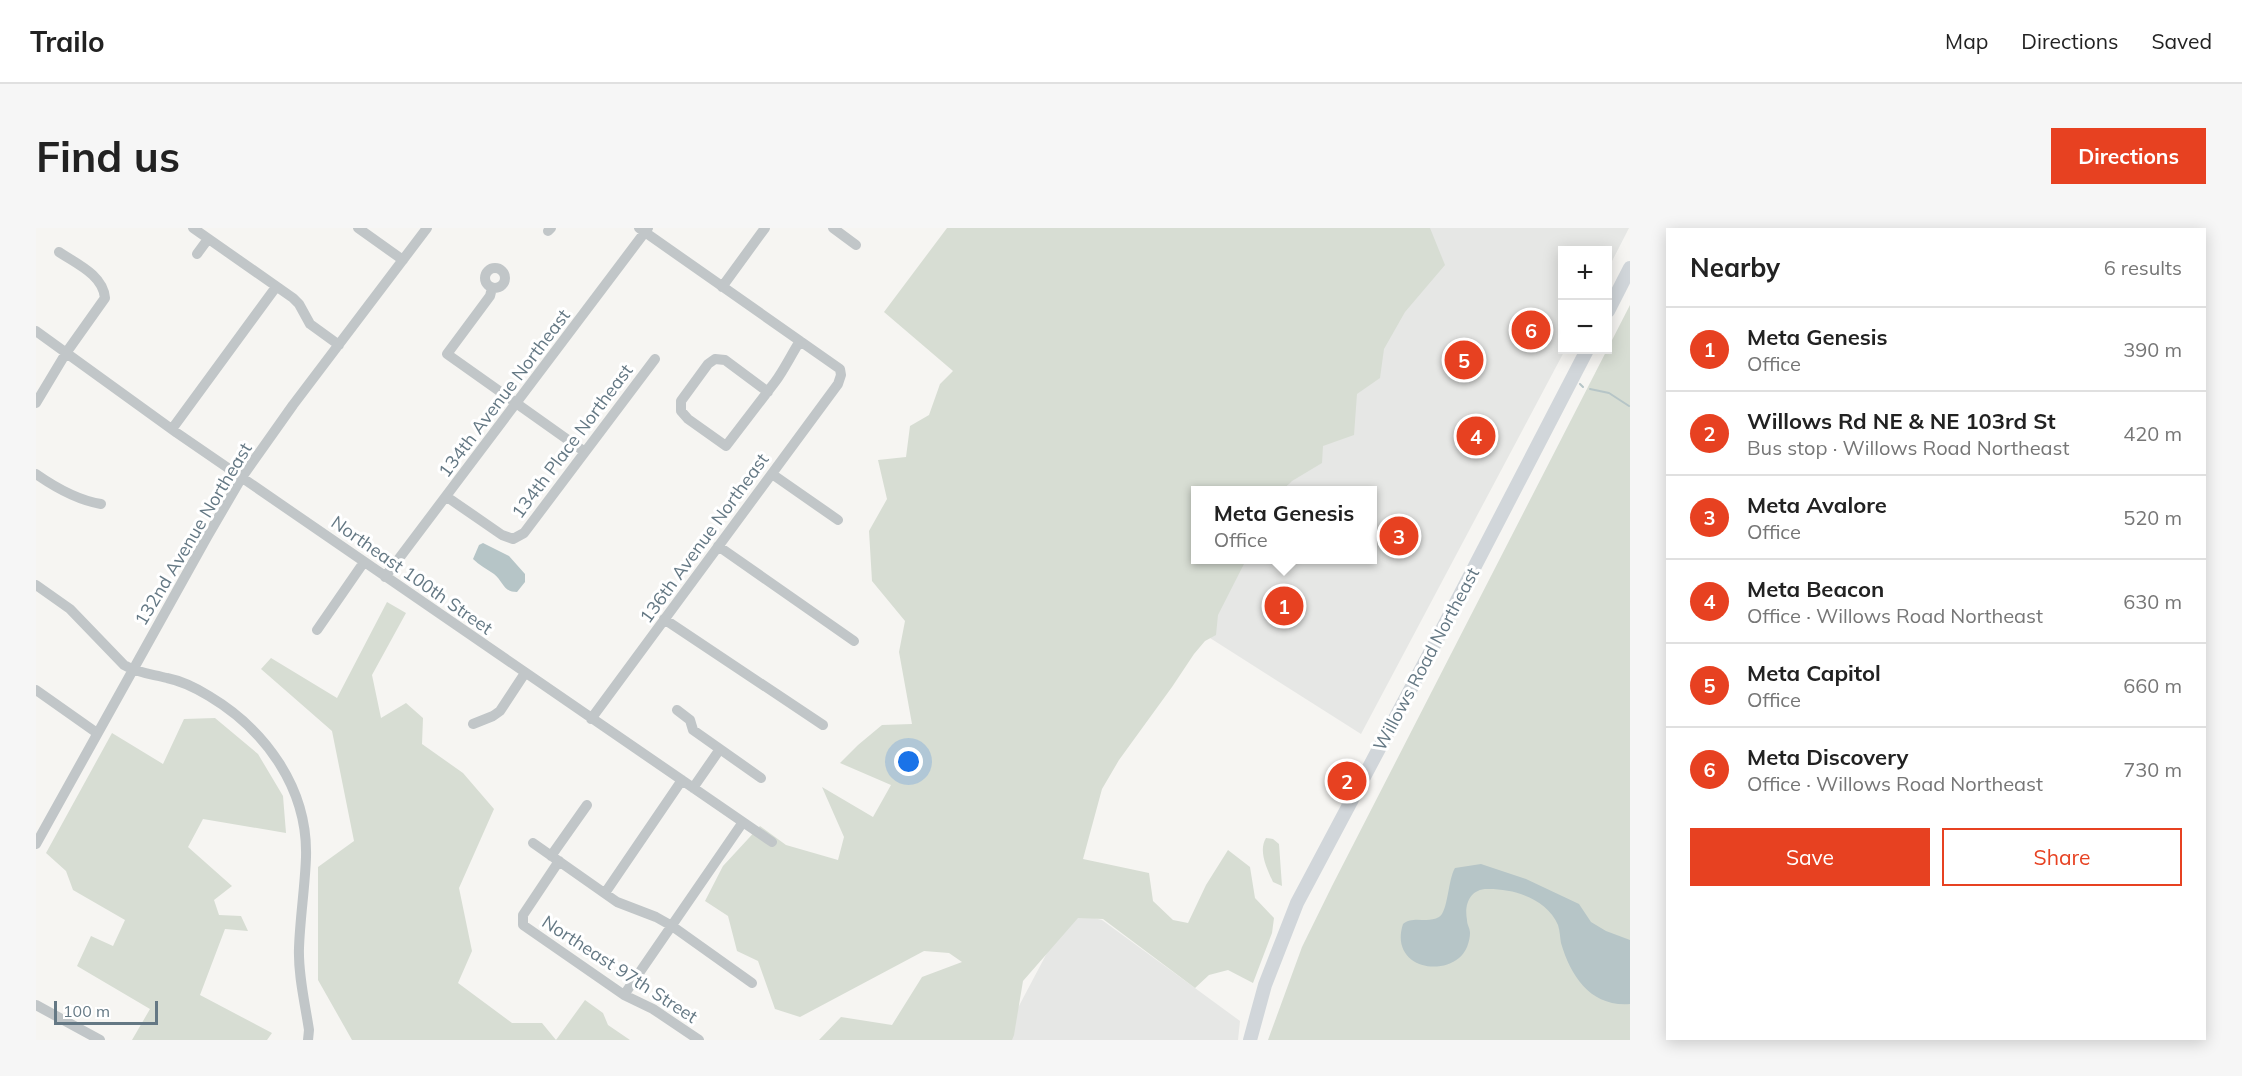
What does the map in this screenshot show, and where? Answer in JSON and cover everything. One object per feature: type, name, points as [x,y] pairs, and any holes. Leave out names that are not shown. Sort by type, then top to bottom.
[{"type":"main road","points":[[1612,303],[1630,268]]},
{"type":"main road","name":"Willows Road Northeast","points":[[1250,1040],[1265,986],[1296,903],[1433,647],[1585,354]]},
{"type":"street","points":[[193,228],[299,304],[310,324],[339,345]]},
{"type":"street","points":[[357,228],[403,260]]},
{"type":"street","name":"132nd Avenue Northeast","points":[[36,844],[242,477],[293,405],[427,228]]},
{"type":"street","points":[[722,286],[765,228]]},
{"type":"street","points":[[833,228],[856,245]]},
{"type":"street","points":[[644,229],[800,341],[768,392],[726,446],[688,419],[681,411],[681,401],[708,364],[715,359],[725,360],[768,392]]},
{"type":"street","name":"134th Avenue Northeast","points":[[385,577],[447,497],[644,229]]},
{"type":"street","points":[[197,254],[208,239]]},
{"type":"street","points":[[36,403],[66,353],[105,298],[105,290],[96,277],[59,252]]},
{"type":"street","points":[[172,429],[276,287]]},
{"type":"street","points":[[492,288],[490,296],[447,354],[585,452]]},
{"type":"street","name":"Northeast 100th Street","points":[[36,331],[172,429],[771,842]]},
{"type":"street","name":"136th Avenue Northeast","points":[[591,719],[838,384],[840,369],[800,341]]},
{"type":"street","name":"134th Place Northeast","points":[[447,497],[502,535],[513,539],[524,533],[655,359]]},
{"type":"street","points":[[36,474],[52,485],[86,501],[101,504]]},
{"type":"street","points":[[772,474],[838,520]]},
{"type":"street","points":[[718,546],[854,641]]},
{"type":"street","points":[[317,630],[364,562]]},
{"type":"street","points":[[36,585],[70,609],[94,631],[119,662],[132,670],[186,684],[208,695],[245,722],[260,736],[281,766],[296,795],[302,817],[306,855],[299,964],[309,1030],[308,1040]]},
{"type":"street","points":[[664,619],[823,725]]},
{"type":"street","points":[[473,724],[500,711],[525,673]]},
{"type":"street","points":[[36,690],[98,733]]},
{"type":"street","points":[[678,710],[690,720],[693,730],[761,778]]},
{"type":"street","points":[[693,788],[720,749]]},
{"type":"street","points":[[605,893],[682,780]]},
{"type":"street","points":[[555,859],[587,805]]},
{"type":"street","points":[[36,819],[46,826]]},
{"type":"street","points":[[624,995],[743,822]]},
{"type":"street","points":[[533,843],[617,902],[656,917],[672,926],[752,983]]},
{"type":"street","name":"Northeast 97th Street","points":[[555,859],[523,915],[523,925],[624,995],[653,1009],[699,1040]]},
{"type":"street","points":[[36,1005],[100,1040]]},
{"type":"shaded area","points":[[947,228],[1430,228],[1445,265],[1405,312],[1384,349],[1380,378],[1357,394],[1354,435],[1323,446],[1322,463],[1287,486],[1191,486],[1191,564],[1244,564],[1218,615],[1216,635],[1205,641],[1194,654],[1119,760],[1102,789],[1083,859],[1149,873],[1153,901],[1173,920],[1188,923],[1206,885],[1228,850],[1250,867],[1255,898],[1274,918],[1272,933],[1253,983],[1228,970],[1209,975],[1195,988],[1103,919],[1078,918],[1023,981],[1012,1040],[819,1040],[841,1017],[892,1025],[922,977],[962,962],[949,953],[924,951],[800,1017],[775,1009],[758,961],[737,951],[728,916],[705,901],[723,866],[760,826],[786,845],[838,860],[844,837],[822,787],[873,817],[891,785],[840,763],[882,725],[912,724],[899,652],[905,621],[872,581],[869,531],[887,499],[878,460],[906,457],[910,426],[929,415],[940,384],[953,371],[884,312]]},
{"type":"shaded area","points":[[1404,228],[1629,228],[1612,261],[1612,246],[1558,246],[1558,354],[1563,354],[1361,734],[1199,631],[1241,564],[1377,564],[1377,486],[1287,486],[1425,264]]},
{"type":"shaded area","points":[[1630,305],[1630,1040],[1268,1040],[1302,947],[1605,354],[1612,354],[1612,340]]},
{"type":"shaded area","points":[[483,543],[509,556],[525,574],[525,582],[517,592],[506,588],[494,574],[473,559],[479,545]]},
{"type":"shaded area","points":[[387,602],[406,613],[372,675],[381,718],[406,703],[423,718],[422,744],[463,773],[494,809],[459,888],[472,951],[458,983],[512,1023],[542,1023],[556,1040],[352,1040],[318,980],[318,867],[354,841],[332,731],[261,669],[271,658],[337,698]]},
{"type":"shaded area","points":[[215,718],[258,754],[283,796],[286,833],[203,819],[188,847],[232,886],[214,900],[219,915],[241,916],[248,931],[225,929],[200,995],[272,1033],[267,1040],[132,1040],[150,1009],[77,966],[91,936],[113,946],[125,920],[73,890],[66,871],[46,853],[112,733],[163,764],[184,719]]},
{"type":"shaded area","points":[[1266,838],[1273,839],[1279,844],[1282,886],[1273,882],[1266,866],[1263,849]]},
{"type":"shaded area","points":[[1481,864],[1526,879],[1579,904],[1591,922],[1606,931],[1630,940],[1630,1004],[1604,1001],[1585,987],[1577,978],[1565,956],[1558,925],[1553,916],[1538,902],[1509,891],[1482,889],[1470,898],[1466,908],[1470,931],[1469,940],[1466,950],[1459,958],[1449,964],[1428,966],[1417,963],[1409,957],[1403,949],[1401,938],[1403,924],[1412,920],[1430,920],[1439,917],[1444,909],[1455,868]]},
{"type":"shaded area","points":[[1078,914],[1102,920],[1240,1021],[1238,1040],[1001,1040],[1057,934]]},
{"type":"shaded area","points":[[585,1000],[603,1013],[608,1025],[630,1040],[556,1040]]},
{"type":"waterway","points":[[1580,384],[1583,387]]},
{"type":"waterway","points":[[1590,389],[1609,393],[1629,406]]},
{"type":"place","name":"Meta Discovery","points":[[1531,330]]},
{"type":"place","name":"Meta Capitol","points":[[1464,360]]},
{"type":"place","name":"Meta Beacon","points":[[1476,436]]},
{"type":"place","name":"Meta Avalore","points":[[1399,536]]},
{"type":"place","name":"Meta Genesis","points":[[1284,606]]},
{"type":"place","name":"Willows Rd NE & NE 103rd St","points":[[1347,781]]}]
